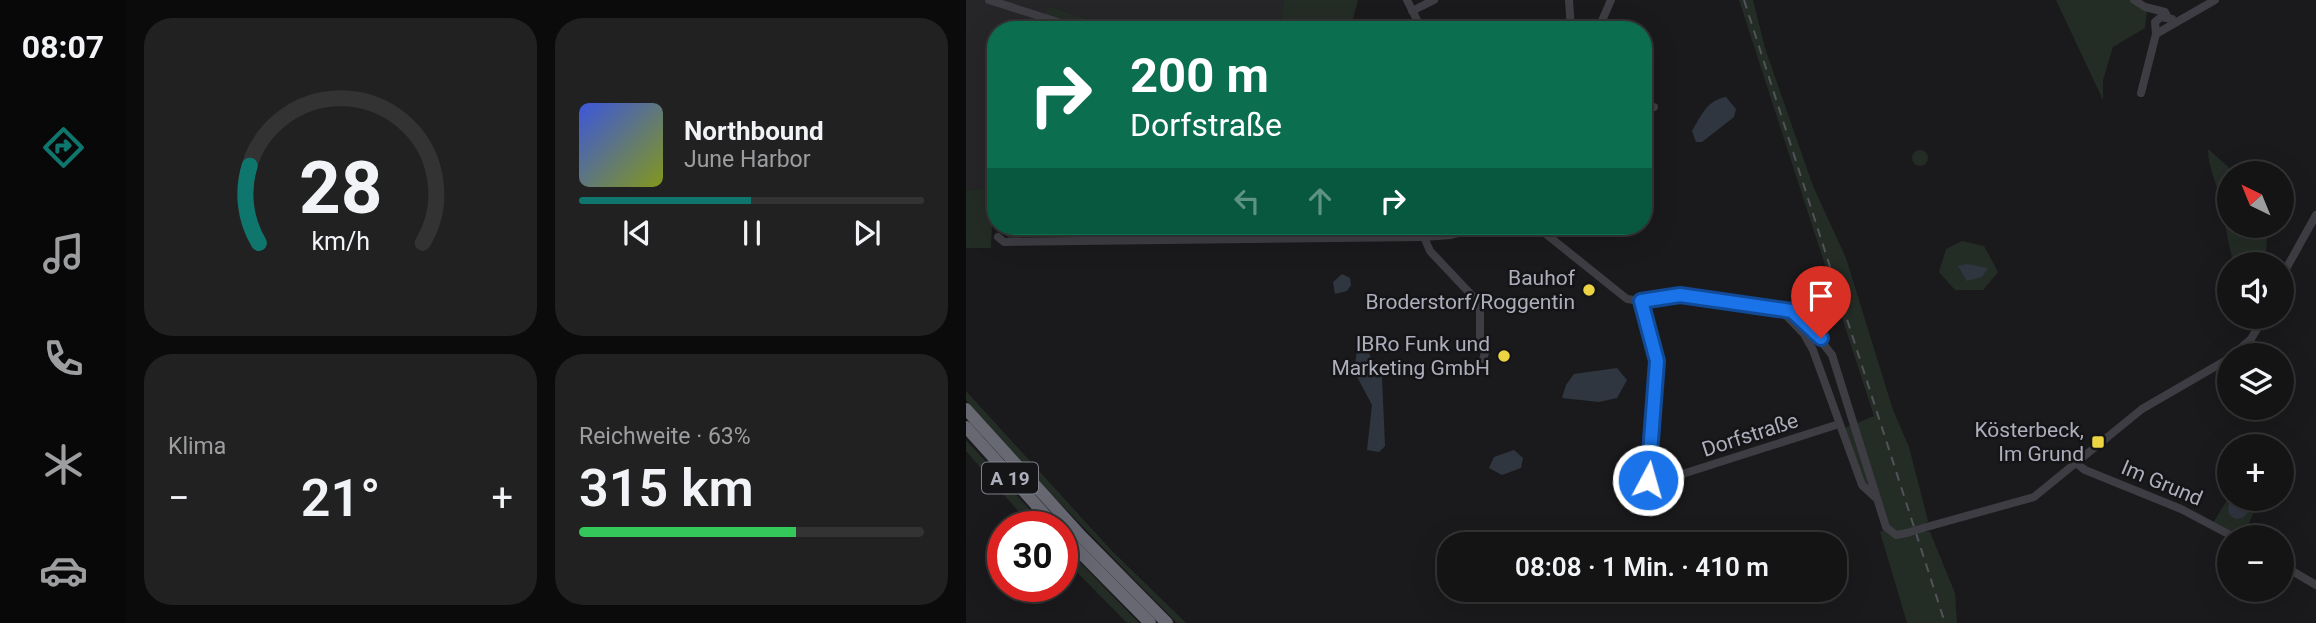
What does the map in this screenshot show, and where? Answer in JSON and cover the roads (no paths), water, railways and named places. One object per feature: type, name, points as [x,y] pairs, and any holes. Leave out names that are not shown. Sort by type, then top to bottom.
[{"type":"highway","name":"A 19","points":[[966,409],[1072,526],[1167,623]]},
{"type":"highway","name":"A 19","points":[[966,427],[1042,511]]},
{"type":"highway","points":[[1078,550],[1150,623]]},
{"type":"street","points":[[989,0],[1055,21]]},
{"type":"street","points":[[1407,0],[1417,21]]},
{"type":"street","points":[[1412,11],[1434,0]]},
{"type":"street","points":[[1569,0],[1570,21]]},
{"type":"street","points":[[1602,21],[1611,0]]},
{"type":"street","points":[[2134,0],[2145,7],[2165,12],[2168,18]]},
{"type":"street","points":[[2156,34],[2199,4],[2215,0]]},
{"type":"street","points":[[2141,93],[2156,34],[2153,28],[2155,22],[2161,18],[2178,21]]},
{"type":"street","points":[[2294,254],[2316,215]]},
{"type":"street","points":[[999,237],[1004,242],[1451,235]]},
{"type":"street","points":[[1547,235],[1619,295],[1641,301],[1680,295],[1779,308],[1792,311],[1803,318],[1832,355],[1876,499],[1886,527],[1896,535],[2034,497],[2141,409],[2217,365]]},
{"type":"street","points":[[1424,237],[1430,251],[1480,304],[1480,338],[1486,350],[1483,359]]},
{"type":"street","name":"Dorfstraße","points":[[1641,301],[1657,361],[1648,476],[1651,484],[1839,424]]},
{"type":"street","points":[[1779,308],[1804,334],[1813,350],[1862,485],[1876,499]]},
{"type":"street","points":[[2247,343],[2257,329]]},
{"type":"street","name":"Im Grund","points":[[2076,463],[2085,470],[2181,509],[2217,528]]},
{"type":"street","points":[[2294,572],[2316,584]]},
{"type":"railway","points":[[1744,0],[1945,623]]},
{"type":"place","name":"Bauhof Broderstorf/Roggentin","points":[[1589,290]]},
{"type":"place","name":"IBRo Funk und Marketing GmbH","points":[[1504,356]]},
{"type":"place","name":"Kösterbeck, Im Grund","points":[[2098,442]]}]
